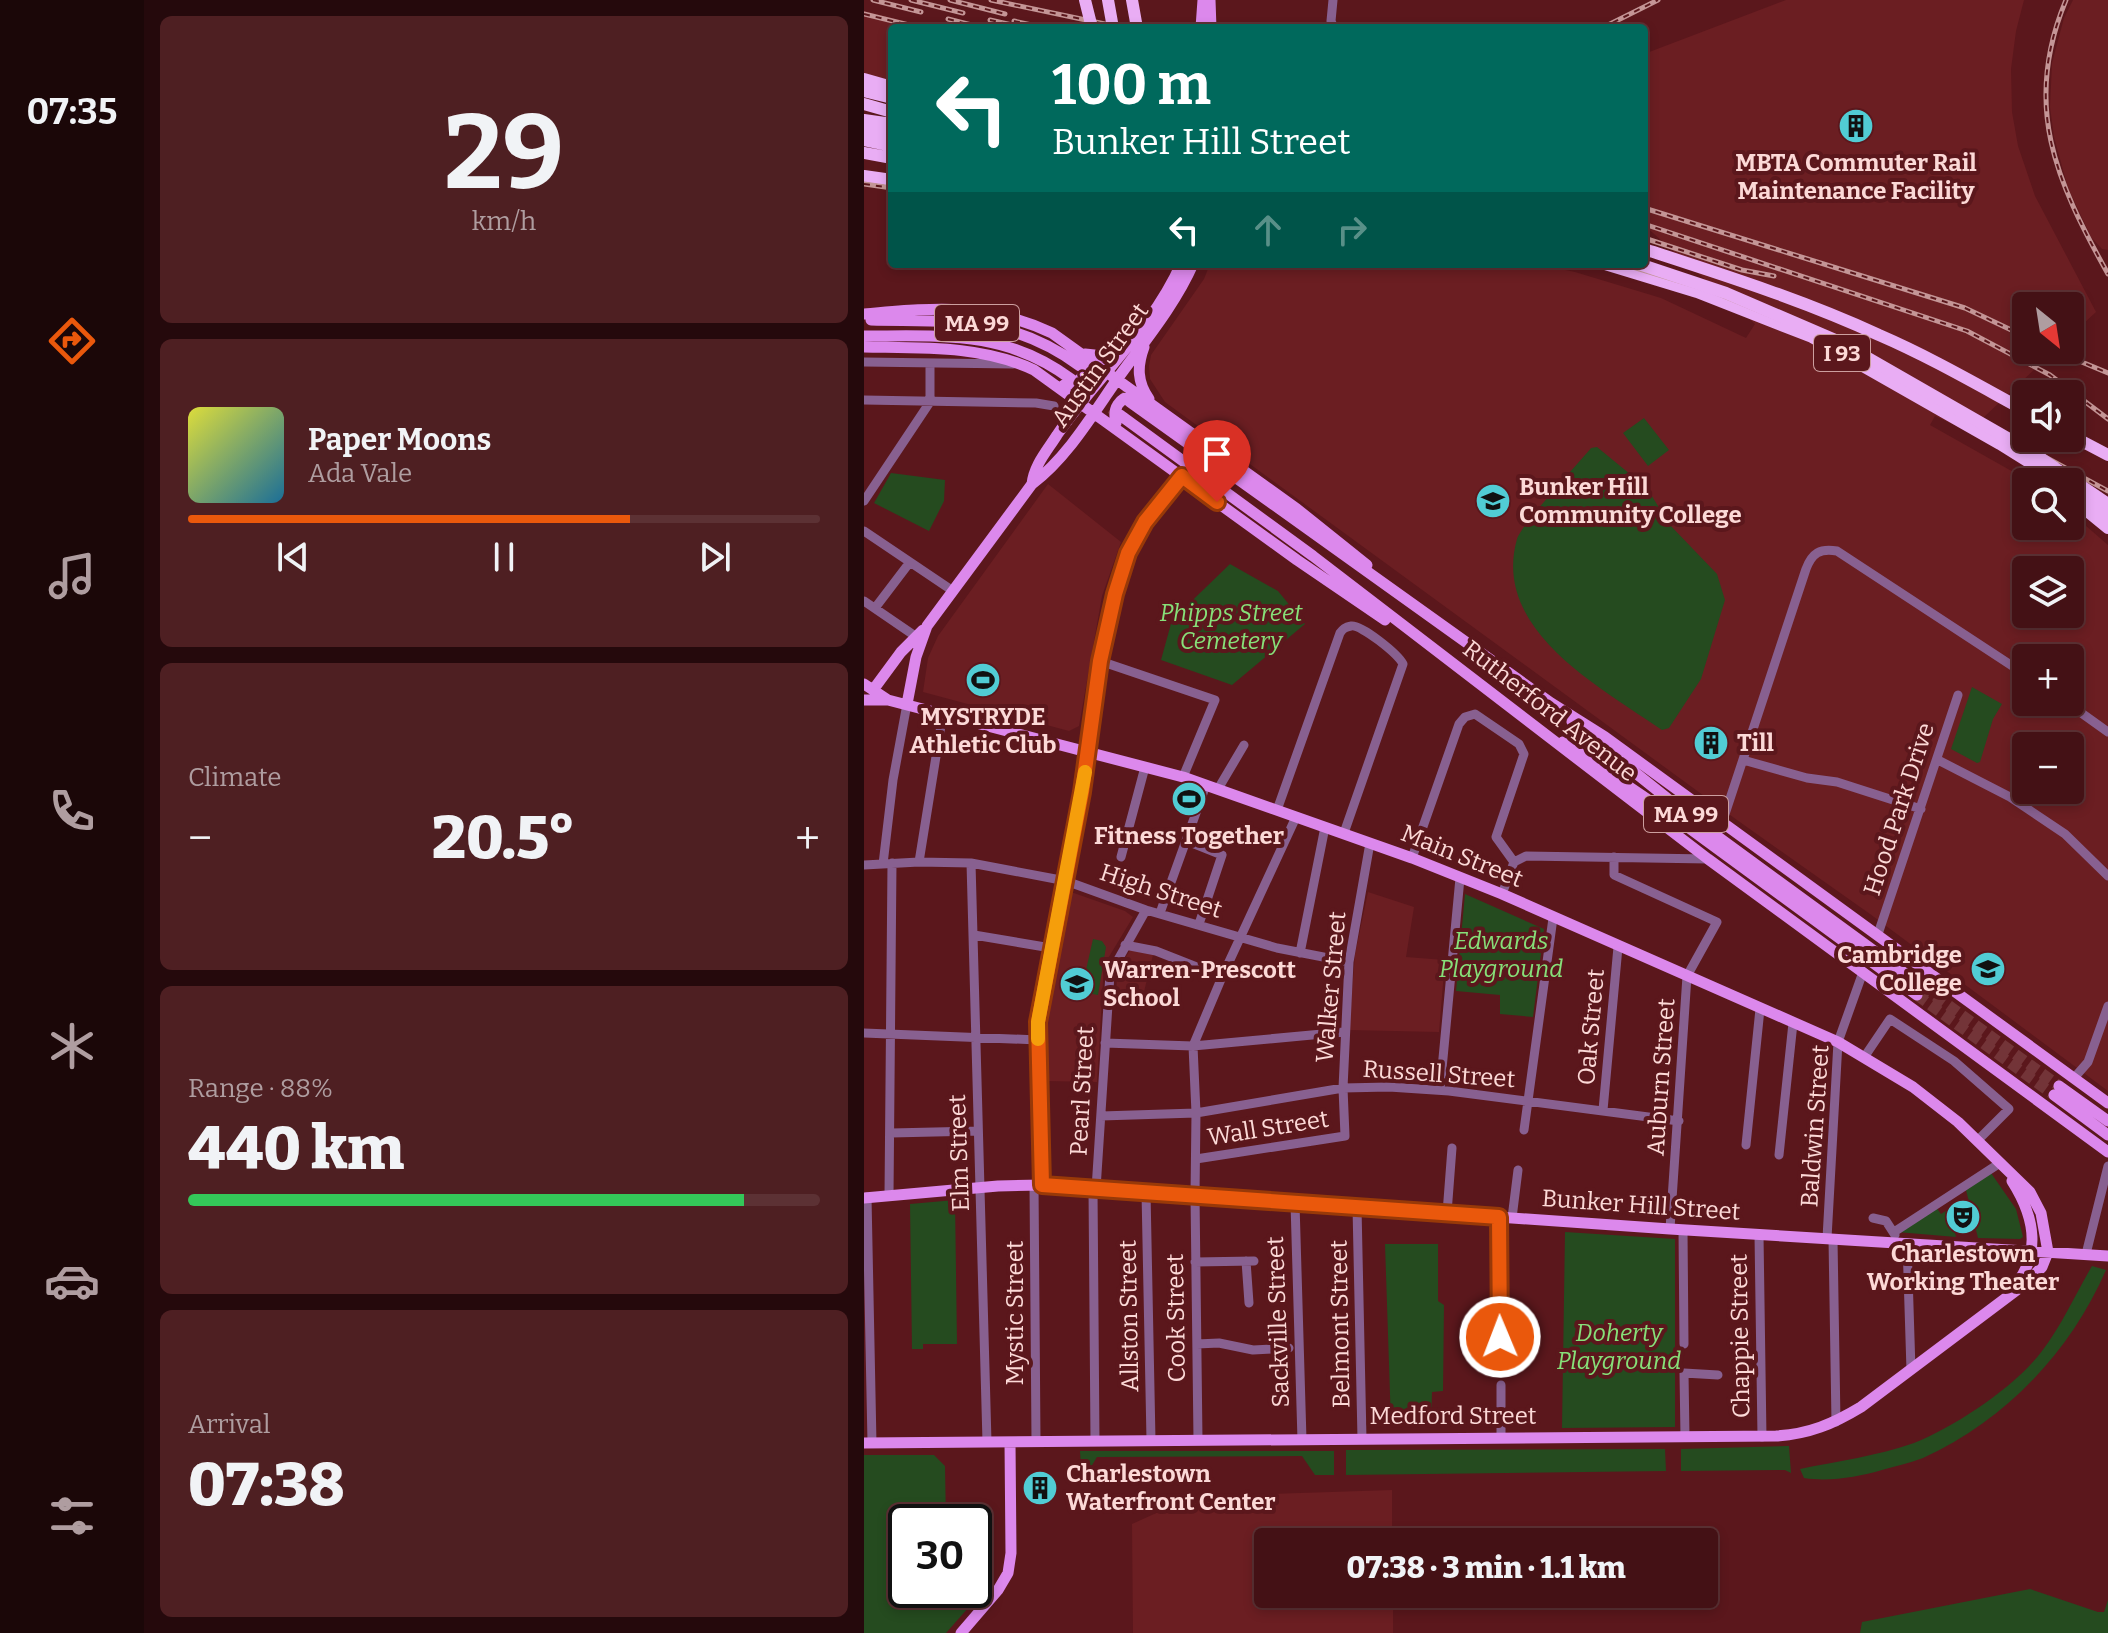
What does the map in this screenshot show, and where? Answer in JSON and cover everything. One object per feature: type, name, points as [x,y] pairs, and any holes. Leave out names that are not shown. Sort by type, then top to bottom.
[{"type":"highway","points":[[1085,0],[1091,24]]},
{"type":"highway","points":[[1108,0],[1112,24]]},
{"type":"highway","points":[[1132,0],[1136,24]]},
{"type":"highway","points":[[864,79],[888,86]]},
{"type":"highway","points":[[864,91],[888,97]]},
{"type":"highway","points":[[867,105],[888,110]]},
{"type":"highway","points":[[864,120],[888,123]]},
{"type":"highway","points":[[864,128],[888,134]]},
{"type":"highway","points":[[864,140],[888,145]]},
{"type":"highway","points":[[864,153],[888,157]]},
{"type":"highway","points":[[864,176],[888,179]]},
{"type":"highway","points":[[1648,243],[1773,284],[1870,323],[2012,396]]},
{"type":"highway","points":[[1648,250],[1785,296],[1867,329],[2012,404]]},
{"type":"highway","name":"I 93","points":[[1648,267],[1726,293],[1816,329],[1955,409],[2108,505]]},
{"type":"highway","name":"I 93","points":[[1618,268],[1710,296],[1812,337],[2039,468]]},
{"type":"highway","name":"I 93","points":[[1641,268],[1725,295],[1815,332],[1955,409],[2025,459]]},
{"type":"highway","points":[[1955,409],[2032,468]]},
{"type":"highway","points":[[2084,433],[2108,446]]},
{"type":"highway","points":[[2084,442],[2108,455]]},
{"type":"highway","points":[[2084,498],[2108,515]]},
{"type":"highway","points":[[2084,508],[2108,528]]},
{"type":"main road","points":[[1201,24],[1203,0]]},
{"type":"main road","points":[[1210,0],[1211,24]]},
{"type":"main road","name":"Austin Street","points":[[907,704],[919,638],[1032,484],[1049,469],[1094,412],[1149,335],[1179,268]]},
{"type":"main road","name":"Austin Street","points":[[1032,484],[1039,463],[1081,403],[1190,268]]},
{"type":"main road","points":[[864,316],[948,308],[984,311],[1038,327],[1155,405],[1305,515],[1439,624]]},
{"type":"main road","name":"MA 99","points":[[864,316],[967,321],[996,326],[1042,342],[1080,366]]},
{"type":"main road","points":[[1149,335],[1141,356],[1139,374],[1144,391],[1155,405]]},
{"type":"main road","name":"MA 99","points":[[864,336],[958,337],[995,342],[1036,357],[1071,379]]},
{"type":"main road","points":[[1081,353],[1104,356],[1127,344]]},
{"type":"main road","points":[[864,347],[966,351],[1020,364],[1052,381],[1356,601],[1430,646]]},
{"type":"main road","points":[[1052,381],[1068,385],[1081,379],[1085,368],[1081,353]]},
{"type":"main road","points":[[1120,431],[1114,417],[1117,406],[1127,397],[1142,397]]},
{"type":"main road","name":"MA 99","points":[[1130,402],[1439,624]]},
{"type":"main road","name":"MA 99","points":[[1120,415],[1299,545],[1430,646]]},
{"type":"main road","name":"Rutherford Avenue","points":[[1439,624],[1605,737],[2108,1103]]},
{"type":"main road","points":[[868,687],[919,638]]},
{"type":"main road","name":"Rutherford Avenue","points":[[1430,646],[1535,725],[1578,762],[2108,1152]]},
{"type":"main road","name":"Main Street","points":[[868,687],[888,700],[1183,777],[1344,833],[1502,894],[1838,1042],[1913,1087],[1978,1140],[2036,1201],[2048,1252]]},
{"type":"main road","points":[[864,700],[888,700]]},
{"type":"main road","name":"MA 99","points":[[1535,725],[1631,786],[1919,990],[1688,815],[1551,703]]},
{"type":"main road","points":[[2108,1121],[2057,1090],[2108,1135]]},
{"type":"main road","name":"Main Street","points":[[2000,1163],[2029,1214],[2032,1252]]},
{"type":"main road","name":"Bunker Hill Street","points":[[866,1197],[1038,1184],[1677,1230],[1830,1239],[1899,1239],[2032,1252]]},
{"type":"main road","points":[[2032,1252],[2108,1256]]},
{"type":"main road","name":"Medford Street","points":[[2001,1301],[2023,1275],[2032,1252]]},
{"type":"main road","name":"Medford Street","points":[[868,1443],[1762,1437],[1806,1433],[1836,1422],[1911,1370],[2035,1276],[2048,1252]]},
{"type":"main road","points":[[961,1633],[998,1590],[1008,1573],[1011,1553],[1010,1442]]},
{"type":"street","points":[[1332,24],[1333,0]]},
{"type":"street","points":[[864,362],[1020,364]]},
{"type":"street","points":[[864,501],[930,402],[930,363]]},
{"type":"street","points":[[864,400],[1036,403],[1054,406]]},
{"type":"street","name":"Mystic Street","points":[[1036,1441],[1038,1022],[1066,881],[1100,661],[1115,594],[1128,553],[1145,522],[1182,476]]},
{"type":"street","points":[[864,481],[876,482]]},
{"type":"street","points":[[864,531],[953,591]]},
{"type":"street","points":[[1722,823],[1806,569],[1816,552],[1825,549],[1837,551],[2012,666]]},
{"type":"street","points":[[875,608],[910,562]]},
{"type":"street","points":[[864,601],[919,638]]},
{"type":"street","points":[[1277,810],[1340,633],[1348,627],[1358,627],[1397,654],[1403,664],[1344,833]]},
{"type":"street","points":[[1100,661],[1215,700],[1183,777]]},
{"type":"street","name":"Hood Park Drive","points":[[1878,934],[1958,695]]},
{"type":"street","points":[[889,1195],[887,864],[893,780],[907,704]]},
{"type":"street","points":[[919,862],[943,713]]},
{"type":"street","points":[[1412,858],[1459,724],[1465,717],[1475,714],[1519,744],[1524,754],[1496,837],[1514,862]]},
{"type":"street","points":[[2084,715],[2108,732]]},
{"type":"street","points":[[1160,913],[1187,841],[1212,787],[1244,745]]},
{"type":"street","points":[[1743,760],[1807,778],[1837,782],[1921,809]]},
{"type":"street","points":[[1938,760],[2010,797],[2065,834],[2108,876]]},
{"type":"street","points":[[1121,857],[1145,767]]},
{"type":"street","points":[[1193,1046],[1296,817]]},
{"type":"street","points":[[1300,953],[1325,827]]},
{"type":"street","points":[[1187,841],[1222,855],[1199,924]]},
{"type":"street","name":"Walker Street","points":[[1345,1136],[1344,1032],[1349,962],[1370,843]]},
{"type":"street","points":[[1502,894],[1514,862],[1526,856],[1708,859]]},
{"type":"street","points":[[1614,857],[1614,875],[1717,922],[1687,976]]},
{"type":"street","name":"High Street","points":[[864,865],[971,863],[1066,881],[1146,910],[1240,937],[1349,962]]},
{"type":"street","name":"Elm Street","points":[[971,863],[987,1442]]},
{"type":"street","points":[[1440,1090],[1460,878]]},
{"type":"street","name":"Pearl Street","points":[[1095,1441],[1095,1189],[1110,974],[1146,910]]},
{"type":"street","points":[[1524,1130],[1553,918]]},
{"type":"street","points":[[974,935],[1051,948]]},
{"type":"street","points":[[1125,945],[1156,951],[1222,977]]},
{"type":"street","name":"Oak Street","points":[[1603,1110],[1618,947]]},
{"type":"street","name":"Baldwin Street","points":[[1836,1422],[1830,1239],[1838,1042],[1863,972]]},
{"type":"street","name":"Auburn Street","points":[[1684,1344],[1677,1230],[1687,976]]},
{"type":"street","points":[[2074,1078],[2088,1062],[2108,1006]]},
{"type":"street","points":[[1746,1145],[1760,1009]]},
{"type":"street","points":[[1865,1056],[1890,1019],[1954,1061],[2009,1109],[1978,1140]]},
{"type":"street","points":[[1779,1155],[1793,1023]]},
{"type":"street","points":[[1105,1043],[1193,1046],[1344,1032]]},
{"type":"street","points":[[864,1033],[1038,1040]]},
{"type":"street","name":"Cook Street","points":[[1193,1046],[1198,1440]]},
{"type":"street","name":"Russell Street","points":[[1101,1116],[1196,1113],[1343,1088],[1440,1090],[1679,1121]]},
{"type":"street","points":[[891,1133],[978,1131]]},
{"type":"street","name":"Wall Street","points":[[1196,1159],[1345,1136]]},
{"type":"street","points":[[1447,1213],[1452,1148]]},
{"type":"street","points":[[1899,1239],[2000,1163]]},
{"type":"street","points":[[2086,1254],[2108,1166]]},
{"type":"street","points":[[1500,1337],[1506,1217],[1518,1170]]},
{"type":"street","name":"Allston Street","points":[[1146,1192],[1151,1440]]},
{"type":"street","points":[[866,1197],[868,1443]]},
{"type":"street","name":"Sackville Street","points":[[1295,1203],[1302,1440]]},
{"type":"street","name":"Belmont Street","points":[[1357,1207],[1362,1439]]},
{"type":"street","points":[[1873,1218],[1886,1221],[1899,1239],[1911,1370]]},
{"type":"street","name":"Chappie Street","points":[[1759,1235],[1762,1437]]},
{"type":"street","points":[[1195,1262],[1250,1261],[1249,1303]]},
{"type":"street","points":[[1197,1344],[1219,1343],[1253,1350],[1289,1348]]},
{"type":"street","points":[[1685,1437],[1684,1373],[1718,1375]]},
{"type":"street","points":[[1501,1385],[1501,1438]]},
{"type":"shaded area","points":[[1786,0],[2024,0],[2011,69],[2012,112],[2018,146],[2035,196],[2096,312],[2084,323],[2084,292],[2012,292],[2012,364],[2040,364],[2023,380],[2012,380],[2012,391],[1983,418],[1959,427],[1935,416],[1930,425],[2012,471],[2012,540],[2084,540],[2084,524],[2108,545],[2108,1091],[1870,914],[1165,402],[1150,379],[1149,366],[1151,355],[1208,268],[1556,268],[1661,298],[1746,338],[1755,324],[1648,229],[1648,52]]},
{"type":"shaded area","points":[[2073,0],[2108,0],[2108,250],[2102,249],[2091,237],[2068,188],[2054,137],[2050,107],[2052,63],[2064,18]]},
{"type":"shaded area","points":[[864,11],[917,24],[888,24],[888,80],[864,74]]},
{"type":"shaded area","points":[[1048,484],[1121,542],[1102,596],[1079,726],[1069,731],[923,692],[928,658],[938,636]]},
{"type":"shaded area","name":"Warren-Prescott School","points":[[1071,892],[1125,911],[1133,917],[1104,965],[1097,1082],[1046,1081],[1045,1012]]},
{"type":"shaded area","points":[[1368,892],[1414,907],[1406,957],[1445,960],[1439,1032],[1349,1030],[1355,954]]},
{"type":"shaded area","points":[[1130,950],[1153,955],[1142,1000],[1116,998],[1117,972]]},
{"type":"shaded area","points":[[1392,1490],[1392,1528],[1254,1528],[1254,1608],[1393,1608],[1393,1633],[1133,1633],[1132,1524],[1163,1510],[1213,1496]]},
{"type":"green space","points":[[1644,418],[1669,450],[1648,466],[1623,433]]},
{"type":"green space","points":[[1597,447],[1647,488],[1669,524],[1717,574],[1725,600],[1701,679],[1669,728],[1662,730],[1577,671],[1533,625],[1519,599],[1513,571],[1517,539],[1528,521],[1591,448]]},
{"type":"green space","points":[[891,473],[945,480],[944,501],[929,531],[874,503]]},
{"type":"green space","name":"Phipps Street Cemetery","points":[[1230,564],[1278,591],[1305,624],[1232,685],[1161,660],[1172,620]]},
{"type":"green space","points":[[1972,687],[2002,704],[1993,719],[1980,762],[1977,763],[1951,749]]},
{"type":"green space","name":"Edwards Playground","points":[[1465,894],[1544,929],[1533,1017],[1500,1014],[1500,995],[1456,991]]},
{"type":"green space","points":[[1093,939],[1102,941],[1106,947],[1098,995],[1081,992]]},
{"type":"green space","points":[[1991,1173],[2016,1209],[2023,1237],[2020,1239],[1978,1238],[1966,1190]]},
{"type":"green space","points":[[955,1200],[957,1344],[923,1344],[923,1349],[912,1349],[910,1204]]},
{"type":"green space","points":[[1936,1207],[1941,1214],[1949,1209],[1956,1237],[1897,1232]]},
{"type":"green space","name":"Doherty Playground","points":[[1565,1232],[1675,1239],[1675,1427],[1562,1428]]},
{"type":"green space","points":[[1385,1244],[1438,1244],[1438,1301],[1444,1305],[1443,1391],[1432,1392],[1431,1424],[1391,1424]]},
{"type":"green space","points":[[2092,1266],[2106,1270],[2074,1328],[2032,1380],[2008,1404],[1981,1424],[1923,1458],[1853,1477],[1804,1478],[1800,1469],[1914,1443],[1948,1427],[1984,1404],[2017,1378],[2042,1351]]},
{"type":"green space","points":[[1789,1446],[1791,1473],[1785,1470],[1681,1471],[1681,1449]]},
{"type":"green space","points":[[1665,1449],[1666,1471],[1346,1475],[1346,1450]]},
{"type":"green space","points":[[1080,1451],[1334,1451],[1334,1475],[1315,1475],[1302,1456],[1097,1457],[1091,1467],[1081,1467]]},
{"type":"green space","points":[[864,1455],[934,1455],[945,1466],[946,1504],[888,1504],[888,1608],[968,1608],[946,1633],[864,1633]]},
{"type":"green space","points":[[2030,1589],[2098,1612],[2104,1612],[2108,1600],[2108,1633],[1860,1633],[1862,1622]]},
{"type":"tunnel","points":[[1080,366],[1129,402]]},
{"type":"tunnel","points":[[1071,379],[1120,415]]},
{"type":"tunnel","points":[[1922,986],[2059,1086]]},
{"type":"tunnel","points":[[1917,995],[2054,1095]]},
{"type":"railway","points":[[873,0],[921,12]]},
{"type":"railway","points":[[911,0],[963,13]]},
{"type":"railway","points":[[950,0],[1005,14]]},
{"type":"railway","points":[[991,0],[1105,24]]},
{"type":"railway","points":[[1610,24],[1658,0]]},
{"type":"railway","points":[[2066,0],[2053,38],[2047,74],[2046,108],[2051,142],[2073,207],[2108,274]]},
{"type":"railway","points":[[864,14],[905,24]]},
{"type":"railway","points":[[948,19],[967,24]]},
{"type":"railway","points":[[990,20],[1008,24]]},
{"type":"railway","points":[[1014,21],[1027,24]]},
{"type":"railway","points":[[864,184],[888,187]]},
{"type":"railway","points":[[1648,209],[1965,308],[2012,330]]},
{"type":"railway","points":[[1648,225],[1967,331],[2050,375],[2108,419]]},
{"type":"railway","points":[[1648,239],[1742,270],[1774,276]]},
{"type":"railway","points":[[1636,268],[1709,290],[1823,337],[2108,491]]},
{"type":"railway","points":[[2084,363],[2108,373]]},
{"type":"slow traffic","points":[[1038,1039],[1038,1022],[1051,948],[1085,772]]},
{"type":"place","name":"MBTA Commuter Rail Maintenance Facility","points":[[1856,126]]},
{"type":"place","name":"Bunker Hill Community College","points":[[1493,501]]},
{"type":"place","name":"MYSTRYDE Athletic Club","points":[[983,680]]},
{"type":"place","name":"Till","points":[[1711,743]]},
{"type":"place","name":"Fitness Together","points":[[1189,799]]},
{"type":"place","name":"Cambridge College","points":[[1988,969]]},
{"type":"place","name":"Warren-Prescott School","points":[[1077,984]]},
{"type":"place","name":"Charlestown Working Theater","points":[[1963,1217]]},
{"type":"place","name":"Charlestown Waterfront Center","points":[[1040,1488]]},
{"type":"route","points":[[1217,502],[1182,476],[1145,522],[1128,553],[1115,594],[1100,661],[1086,765],[1038,1022],[1042,1185],[1499,1217],[1500,1337]]}]
